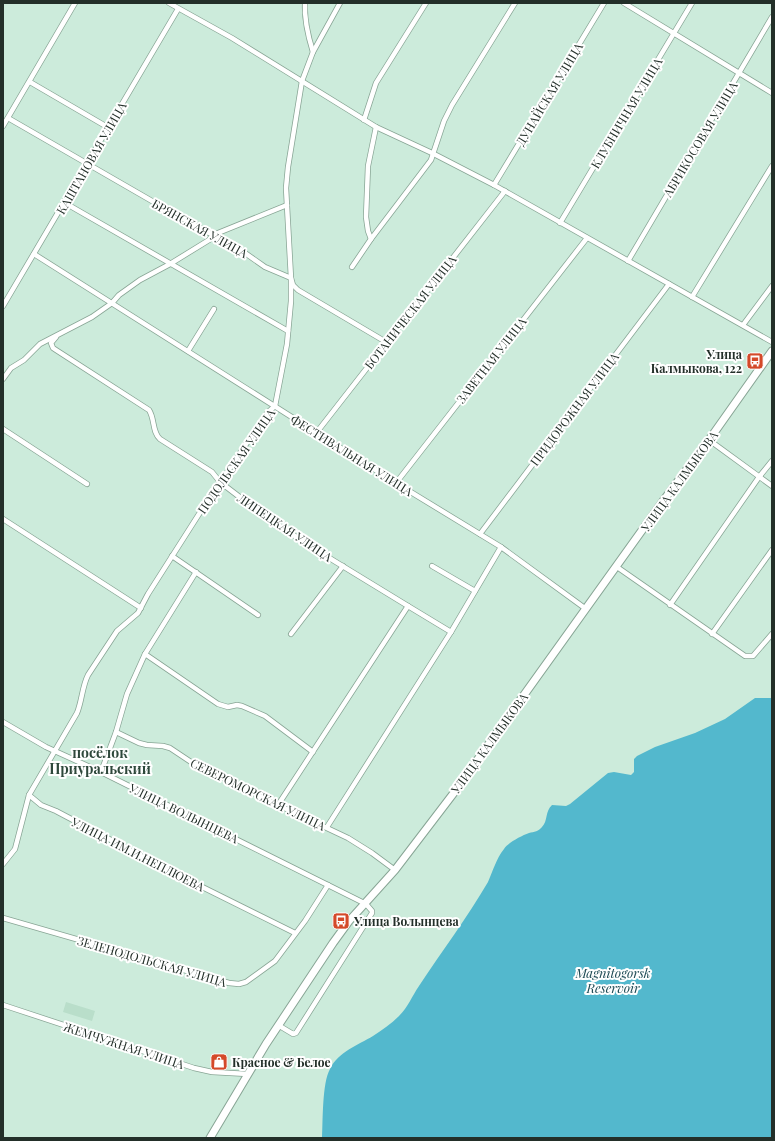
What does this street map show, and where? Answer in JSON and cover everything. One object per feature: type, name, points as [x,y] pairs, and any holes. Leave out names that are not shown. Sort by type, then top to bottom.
[{"type":"main road","name":"УЛИЦА КАЛМЫКОВА","points":[[210,1138],[278,1025],[333,943],[349,922],[395,870],[453,794],[663,501],[709,440],[772,350]]},
{"type":"street","points":[[3,126],[75,3]]},
{"type":"street","points":[[170,3],[178,9],[232,38],[376,127],[432,153],[494,185],[772,342]]},
{"type":"street","points":[[305,3],[305,18],[313,52]]},
{"type":"street","name":"ПОДОЛЬСКАЯ УЛИЦА","points":[[55,751],[77,713],[84,682],[88,675],[115,634],[132,619],[141,608],[148,594],[220,482],[266,413],[274,406],[287,344],[291,278],[287,205],[288,167],[302,81],[313,52],[340,3]]},
{"type":"street","points":[[364,120],[376,83],[426,3]]},
{"type":"street","points":[[352,266],[430,160],[444,121],[452,105],[515,3]]},
{"type":"street","name":"ДУНАЙСКАЯ УЛИЦА","points":[[494,185],[604,3]]},
{"type":"street","points":[[624,3],[674,32],[772,93]]},
{"type":"street","name":"КЛУБНИЧНАЯ УЛИЦА","points":[[560,223],[692,3]]},
{"type":"street","name":"КАШТАНОВАЯ УЛИЦА","points":[[3,306],[178,9]]},
{"type":"street","name":"АБРИКОСОВАЯ УЛИЦА","points":[[628,261],[772,18]]},
{"type":"street","points":[[30,82],[109,128]]},
{"type":"street","name":"БРЯНСКАЯ УЛИЦА","points":[[8,118],[87,164],[235,246],[265,266],[291,278],[293,285],[298,290],[386,342]]},
{"type":"street","points":[[371,239],[366,217],[368,166],[376,127]]},
{"type":"street","points":[[692,297],[772,166]]},
{"type":"street","name":"БОТАНИЧЕСКАЯ УЛИЦА","points":[[317,432],[505,191]]},
{"type":"street","points":[[64,203],[288,331]]},
{"type":"street","points":[[3,379],[11,368],[24,360],[40,344],[92,317],[135,284],[209,240],[213,235],[287,205]]},
{"type":"street","name":"ЗАВЕТНАЯ УЛИЦА","points":[[396,483],[587,238]]},
{"type":"street","name":"ФЕСТИВАЛЬНАЯ УЛИЦА","points":[[34,254],[396,483],[501,547],[586,609]]},
{"type":"street","name":"ПРИДОРОЖНАЯ УЛИЦА","points":[[480,534],[669,284]]},
{"type":"street","points":[[743,325],[772,286]]},
{"type":"street","points":[[188,351],[214,309]]},
{"type":"street","name":"ЛИПЕЦКАЯ УЛИЦА","points":[[56,337],[51,343],[53,348],[149,410],[152,415],[157,437],[212,472],[220,482],[263,515],[451,632]]},
{"type":"street","points":[[3,429],[86,484]]},
{"type":"street","points":[[709,440],[772,486]]},
{"type":"street","points":[[670,605],[759,477],[772,461]]},
{"type":"street","points":[[3,519],[141,608]]},
{"type":"street","points":[[327,827],[451,632],[501,547]]},
{"type":"street","points":[[712,634],[772,550]]},
{"type":"street","points":[[172,556],[258,615]]},
{"type":"street","points":[[291,634],[343,566]]},
{"type":"street","points":[[432,566],[475,591]]},
{"type":"street","points":[[617,567],[745,656],[749,657],[756,653],[772,634]]},
{"type":"street","points":[[101,772],[116,732],[127,694],[145,654],[196,572]]},
{"type":"street","points":[[278,805],[408,606]]},
{"type":"street","points":[[145,654],[218,704],[224,706],[242,706],[265,716],[313,752]]},
{"type":"street","name":"УЛИЦА ВОЛЫНЦЕВА","points":[[3,722],[55,751],[101,772],[366,904]]},
{"type":"street","name":"СЕВЕРОМОРСКАЯ УЛИЦА","points":[[116,732],[139,743],[170,748],[191,762],[278,805],[327,827],[359,844],[395,870]]},
{"type":"street","points":[[3,864],[15,849],[28,795],[55,751]]},
{"type":"street","name":"УЛИЦА ИМ.И.НЕПЛЮЕВА","points":[[28,795],[41,806],[56,811],[294,934]]},
{"type":"street","name":"ЗЕЛЕНОДОЛЬСКАЯ УЛИЦА","points":[[3,918],[229,983],[239,984],[246,982],[283,952],[328,885]]},
{"type":"street","points":[[278,1025],[294,1034],[296,1033],[372,913],[372,910],[366,904]]},
{"type":"street","name":"ЖЕМЧУЖНАЯ УЛИЦА","points":[[3,1005],[194,1068],[212,1072],[248,1074]]},
{"type":"shaded area","points":[[66,1002],[95,1011],[92,1021],[63,1012]]},
{"type":"water","name":"Magnitogorsk Reservoir","points":[[755,698],[772,698],[772,1138],[322,1138],[323,1102],[327,1075],[330,1069],[343,1053],[373,1036],[402,1013],[480,895],[506,846],[541,828],[544,825],[548,810],[552,805],[566,806],[570,804],[608,773],[614,772],[631,775],[634,772],[634,759],[637,756],[655,747],[695,733],[725,719]]},
{"type":"place","name":"Улица Калмыкова, 122","points":[[755,361]]},
{"type":"place","name":"Улица Волынцева","points":[[341,921]]},
{"type":"place","name":"Красное & Белое","points":[[219,1062]]},
{"type":"district","name":"посёлок Приуральский","points":[[100,760]]}]
